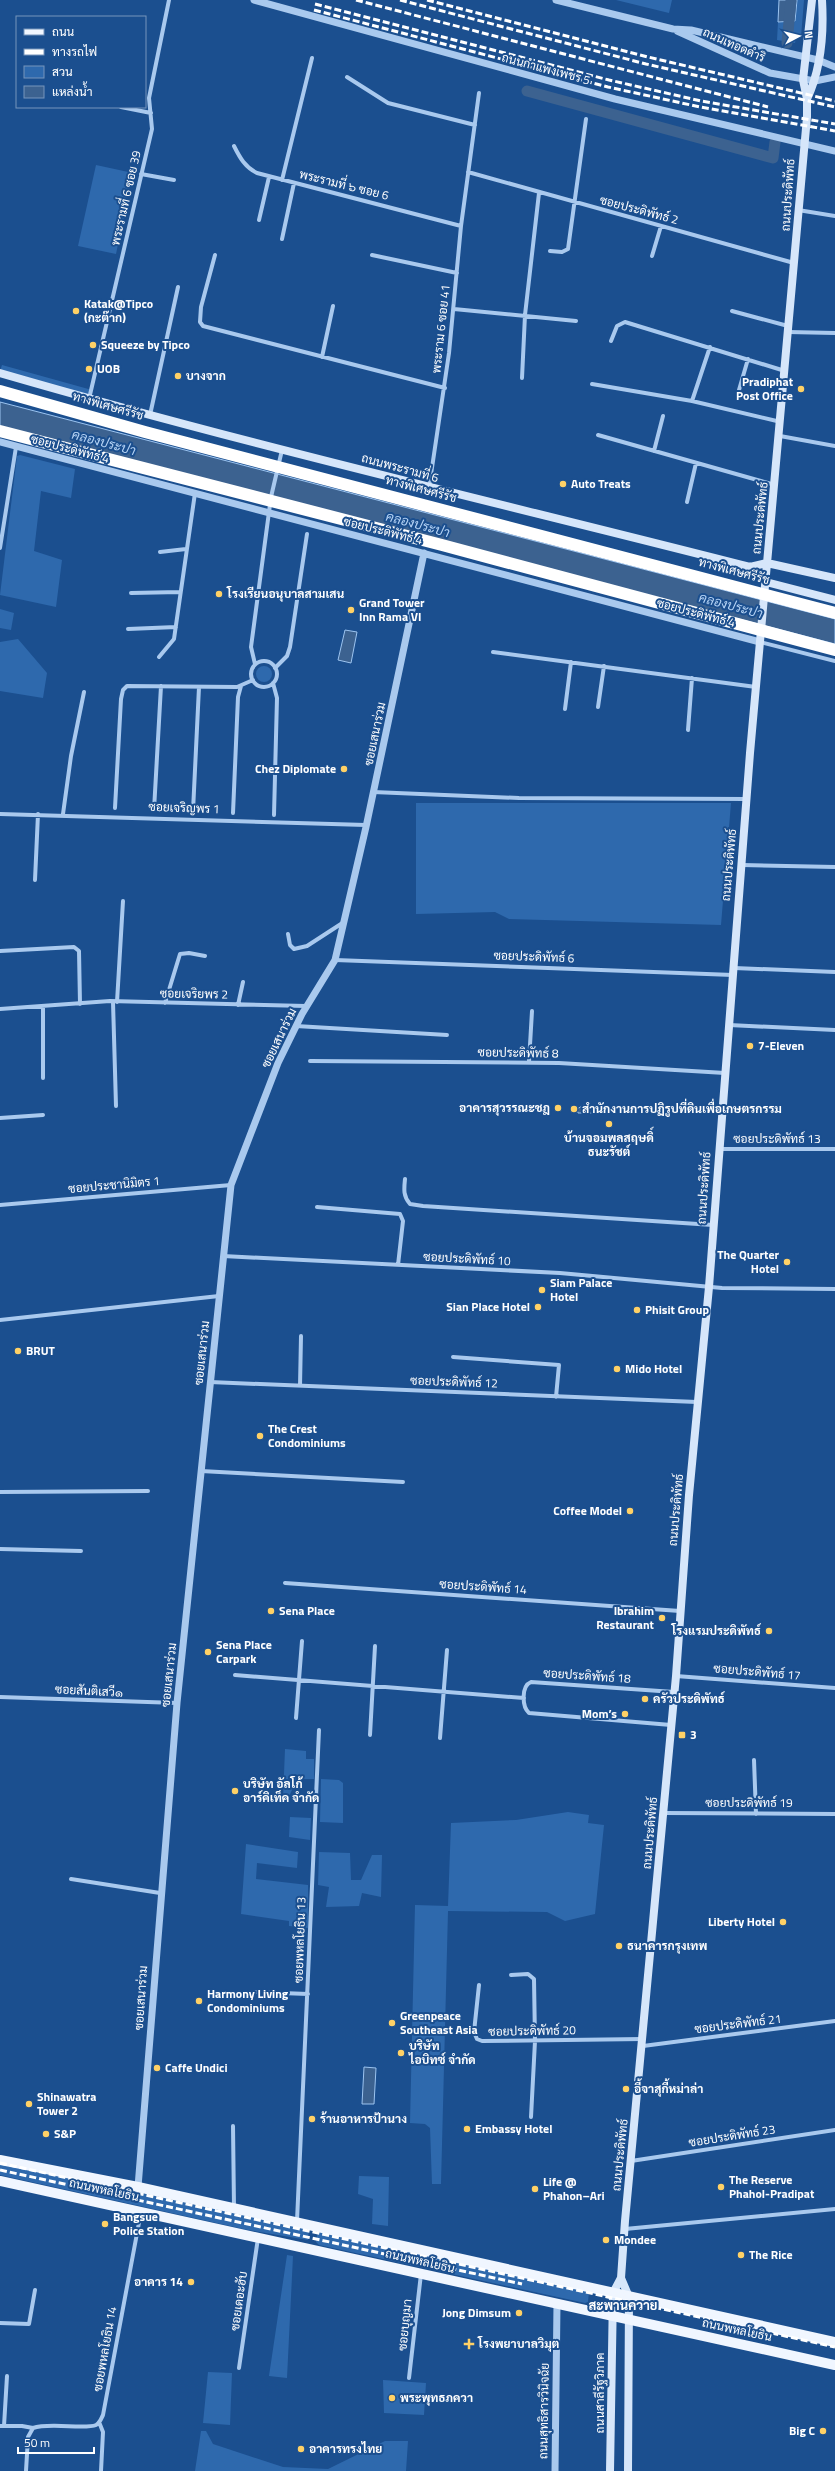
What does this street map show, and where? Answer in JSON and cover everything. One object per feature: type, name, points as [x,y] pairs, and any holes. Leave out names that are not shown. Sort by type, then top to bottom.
[{"type":"highway","name":"ทางพิเศษศรีรัช","points":[[0,390],[145,432],[835,613]]},
{"type":"highway","points":[[0,431],[442,545],[835,650]]},
{"type":"main road","name":"ถนนประดิพัทธ์","points":[[628,2319],[628,2297],[621,2278],[624,2230],[632,2161],[675,1692],[680,1610],[697,1402],[714,1225],[718,1149],[742,865],[746,799],[795,263],[807,99],[803,80],[812,0]]},
{"type":"main road","name":"ถนนประดิพัทธ์","points":[[807,99],[815,81],[822,0]]},
{"type":"main road","name":"ถนนพระรามที่ 6","points":[[0,373],[89,399],[428,488],[750,567],[767,563],[835,578]]},
{"type":"main road","name":"ถนนพระรามที่ 6","points":[[750,567],[766,582],[835,600]]},
{"type":"main road","name":"ถนนพหลโยธิน","points":[[0,2160],[138,2187],[297,2224],[835,2342]]},
{"type":"main road","name":"ถนนพหลโยธิน","points":[[0,2181],[835,2365]]},
{"type":"main road","name":"ถนนประดิพัทธ์","points":[[612,2315],[613,2293],[621,2278]]},
{"type":"main road","name":"ถนนสาลีรัฐวิภาค","points":[[610,2471],[612,2417],[612,2315]]},
{"type":"main road","points":[[628,2319],[628,2471]]},
{"type":"street","name":"พระรามที่ 6 ซอย 39","points":[[89,399],[152,129],[149,98],[169,0]]},
{"type":"street","name":"ถนนกำแพงเพชร 5","points":[[254,0],[615,99],[766,133],[803,145],[835,151]]},
{"type":"street","name":"ถนนเทอดดำริ","points":[[556,0],[673,29],[726,51],[757,69],[803,80],[815,81],[835,77]]},
{"type":"street","name":"ถนนเทอดดำริ","points":[[673,29],[690,30],[818,60],[835,67]]},
{"type":"street","points":[[282,180],[312,58]]},
{"type":"street","points":[[347,78],[388,103],[475,125]]},
{"type":"street","name":"พระราม 6 ซอย 41","points":[[428,488],[445,388],[461,226],[479,93]]},
{"type":"street","points":[[126,108],[151,113]]},
{"type":"street","points":[[550,251],[562,252],[568,249],[576,203],[586,119]]},
{"type":"street","name":"พระรามที่ ๖ ซอย 6","points":[[234,146],[242,161],[250,170],[269,177],[461,226]]},
{"type":"street","name":"ซอยประดิพัทธ์ 2","points":[[468,172],[795,263]]},
{"type":"street","points":[[141,174],[174,180]]},
{"type":"street","points":[[259,220],[269,177]]},
{"type":"street","points":[[282,240],[294,183]]},
{"type":"street","points":[[522,378],[525,315],[540,193]]},
{"type":"street","points":[[798,210],[835,216]]},
{"type":"street","points":[[652,256],[661,226]]},
{"type":"street","points":[[215,254],[200,307],[200,322],[203,326],[445,388]]},
{"type":"street","points":[[372,255],[457,273]]},
{"type":"street","points":[[150,415],[178,286]]},
{"type":"street","points":[[322,357],[333,306]]},
{"type":"street","points":[[454,309],[576,321]]},
{"type":"street","points":[[732,311],[788,329],[835,333]]},
{"type":"street","points":[[611,341],[617,326],[625,322],[785,371]]},
{"type":"street","points":[[692,401],[710,347]]},
{"type":"street","points":[[739,390],[748,359]]},
{"type":"street","points":[[592,384],[692,401],[781,422]]},
{"type":"street","points":[[654,451],[663,416]]},
{"type":"street","points":[[598,435],[775,485]]},
{"type":"street","points":[[780,436],[835,446]]},
{"type":"street","name":"ซอยประดิพัทธ์ 4","points":[[0,442],[760,642]]},
{"type":"street","points":[[0,548],[16,446]]},
{"type":"street","points":[[273,683],[261,687],[253,680],[251,674],[255,664],[251,647],[271,496],[282,450]]},
{"type":"street","points":[[687,502],[696,463]]},
{"type":"street","points":[[159,657],[174,639],[195,493]]},
{"type":"street","points":[[275,668],[287,656],[290,647],[307,534]]},
{"type":"street","points":[[160,552],[186,549]]},
{"type":"street","name":"ซอยเสนาร่วม","points":[[138,2187],[160,1893],[177,1703],[231,1185],[278,1062],[307,1006],[335,960],[366,825],[424,553]]},
{"type":"street","points":[[131,593],[180,592]]},
{"type":"street","points":[[128,629],[176,627]]},
{"type":"street","points":[[760,642],[835,661]]},
{"type":"street","points":[[493,652],[756,687]]},
{"type":"street","points":[[255,664],[265,661],[275,668],[276,676],[273,683],[277,698],[274,815]]},
{"type":"street","points":[[564,709],[571,662]]},
{"type":"street","points":[[598,707],[604,666]]},
{"type":"street","points":[[688,730],[692,678]]},
{"type":"street","points":[[115,808],[121,699],[123,690],[133,685],[241,686],[253,680]]},
{"type":"street","points":[[154,810],[161,686]]},
{"type":"street","points":[[193,811],[199,686]]},
{"type":"street","points":[[233,813],[238,697],[241,686]]},
{"type":"street","points":[[63,814],[71,756],[84,692]]},
{"type":"street","points":[[373,792],[519,798],[746,799]]},
{"type":"street","name":"ซอยเจริญพร 1","points":[[0,814],[63,814],[366,825]]},
{"type":"street","points":[[35,880],[38,814]]},
{"type":"street","points":[[742,865],[835,867]]},
{"type":"street","points":[[116,1106],[115,1002],[123,902]]},
{"type":"street","points":[[288,934],[290,945],[294,948],[303,948],[344,922]]},
{"type":"street","points":[[0,951],[74,947],[79,951],[80,1004]]},
{"type":"street","points":[[165,1003],[180,954],[189,952],[205,956]]},
{"type":"street","name":"ซอยประดิพัทธ์ 6","points":[[335,960],[733,971],[835,972]]},
{"type":"street","points":[[238,1005],[243,982]]},
{"type":"street","name":"ซอยเจริยพร 2","points":[[0,1009],[115,1002],[307,1006]]},
{"type":"street","points":[[43,1006],[43,1078]]},
{"type":"street","points":[[529,1062],[532,1011]]},
{"type":"street","points":[[728,1025],[835,1030]]},
{"type":"street","points":[[296,1026],[447,1034]]},
{"type":"street","name":"ซอยประดิพัทธ์ 8","points":[[310,1061],[529,1062],[725,1073]]},
{"type":"street","points":[[0,1118],[43,1115]]},
{"type":"street","name":"ซอยประดิพัทธ์ 13","points":[[718,1149],[835,1150]]},
{"type":"street","points":[[405,1178],[403,1194],[406,1200],[410,1204],[423,1206],[714,1225]]},
{"type":"street","name":"ซอยประชานิมิตร 1","points":[[0,1205],[231,1185]]},
{"type":"street","points":[[317,1207],[400,1214],[402,1221],[398,1265]]},
{"type":"street","name":"ซอยประดิพัทธ์ 10","points":[[223,1256],[560,1274],[709,1286],[835,1289]]},
{"type":"street","points":[[0,1320],[219,1296]]},
{"type":"street","points":[[300,1386],[301,1336]]},
{"type":"street","points":[[453,1357],[559,1365],[556,1397]]},
{"type":"street","name":"ซอยประดิพัทธ์ 12","points":[[210,1382],[697,1402]]},
{"type":"street","points":[[201,1471],[403,1482]]},
{"type":"street","points":[[0,1492],[148,1492]]},
{"type":"street","points":[[0,1549],[81,1551]]},
{"type":"street","name":"ซอยประดิพัทธ์ 14","points":[[285,1583],[680,1610]]},
{"type":"street","points":[[296,1718],[302,1641]]},
{"type":"street","points":[[370,1735],[375,1646]]},
{"type":"street","points":[[440,1738],[447,1650]]},
{"type":"street","points":[[235,1675],[444,1690],[524,1698],[524,1706],[529,1713],[671,1725]]},
{"type":"street","name":"ซอยประดิพัทธ์ 17","points":[[676,1676],[835,1688]]},
{"type":"street","name":"ซอยประดิพัทธ์ 18","points":[[524,1698],[525,1688],[530,1682],[675,1692]]},
{"type":"street","name":"ซอยสันติเสวี๑","points":[[0,1697],[177,1703]]},
{"type":"street","name":"ซอยพหลโยธิน 13","points":[[297,2224],[319,1730]]},
{"type":"street","points":[[754,1760],[756,1814]]},
{"type":"street","name":"ซอยประดิพัทธ์ 19","points":[[664,1813],[835,1814]]},
{"type":"street","points":[[71,1879],[160,1893]]},
{"type":"street","points":[[511,1975],[528,1974],[534,1979],[535,2041],[531,2117]]},
{"type":"street","name":"ซอยประดิพัทธ์ 20","points":[[479,1985],[474,2032],[477,2039],[482,2041],[643,2042]]},
{"type":"street","points":[[255,1992],[308,1994]]},
{"type":"street","name":"ซอยประดิพัทธ์ 21","points":[[643,2042],[835,2021]]},
{"type":"street","points":[[233,2126],[234,2209]]},
{"type":"street","name":"ซอยประดิพัทธ์ 23","points":[[632,2161],[835,2130]]},
{"type":"street","points":[[624,2230],[835,2209]]},
{"type":"street","name":"ซอยพหลโยธิน 14","points":[[99,2422],[103,2415],[141,2211]]},
{"type":"street","name":"ซอยเดอะฮับ","points":[[239,2368],[258,2237]]},
{"type":"street","name":"ซอยบุญมา","points":[[409,2378],[421,2274]]},
{"type":"street","points":[[0,2323],[29,2324],[35,2290]]},
{"type":"street","name":"ถนนสุทธิสารวินิจฉัย","points":[[554,2471],[557,2304]]},
{"type":"street","points":[[7,2376],[2,2426],[33,2428],[63,2425],[94,2426],[99,2422],[103,2432],[101,2471]]},
{"type":"street","points":[[26,2471],[28,2437],[33,2428]]},
{"type":"green space","points":[[616,0],[672,0],[669,13]]},
{"type":"green space","points":[[797,0],[804,0],[801,37],[796,38],[795,43],[777,40],[778,22],[795,21]]},
{"type":"green space","points":[[96,165],[133,173],[116,254],[78,246]]},
{"type":"green space","points":[[2,365],[92,390],[92,397],[0,371]]},
{"type":"green space","points":[[20,455],[75,469],[71,498],[41,491],[34,551],[62,560],[56,607],[0,595],[17,456]]},
{"type":"green space","points":[[0,609],[14,613],[11,630],[0,628]]},
{"type":"green space","points":[[18,639],[47,673],[43,698],[0,691],[0,642]]},
{"type":"green space","points":[[264,666],[270,668],[272,674],[270,680],[264,682],[258,680],[256,674],[258,668]]},
{"type":"green space","points":[[416,803],[731,803],[721,925],[509,919],[495,912],[416,914]]},
{"type":"green space","points":[[285,1749],[306,1751],[306,1759],[314,1759],[314,1779],[297,1779],[286,1803],[283,1799]]},
{"type":"green space","points":[[321,1779],[339,1780],[343,1783],[343,1823],[320,1822]]},
{"type":"green space","points":[[568,1812],[589,1815],[588,1823],[604,1825],[595,1914],[565,1921],[547,1912],[448,1911],[441,2184],[432,2184],[430,2128],[425,2124],[410,2123],[415,1905],[448,1906],[451,1823],[516,1820]]},
{"type":"green space","points":[[290,1817],[311,1818],[310,1840],[289,1837]]},
{"type":"green space","points":[[246,1844],[298,1852],[297,1868],[257,1863],[256,1879],[308,1885],[308,1928],[289,1926],[289,1921],[241,1914]]},
{"type":"green space","points":[[319,1852],[350,1853],[351,1880],[361,1880],[372,1855],[382,1855],[381,1897],[362,1893],[359,1906],[326,1907],[329,1887],[318,1885]]},
{"type":"green space","points":[[0,2163],[309,2229],[308,2240],[248,2230],[0,2175]]},
{"type":"green space","points":[[359,2176],[389,2177],[388,2226],[372,2224],[373,2199],[358,2194]]},
{"type":"green space","points":[[318,2230],[589,2291],[588,2302],[585,2303],[319,2245],[316,2242]]},
{"type":"green space","points":[[287,2255],[293,2256],[287,2378],[269,2376]]},
{"type":"green space","points":[[208,2372],[232,2373],[230,2425],[203,2423]]},
{"type":"green space","points":[[383,2380],[426,2383],[424,2415],[384,2413]]},
{"type":"green space","points":[[201,2431],[206,2431],[213,2444],[283,2467],[328,2469],[385,2441],[408,2441],[406,2471],[195,2471]]},
{"type":"water","points":[[779,0],[797,0],[795,21],[778,22]]},
{"type":"water","name":"คลองประปา","points":[[0,402],[835,619],[835,644],[0,427]]},
{"type":"water","points":[[345,630],[357,632],[351,663],[338,660]]},
{"type":"water","points":[[584,1105],[602,1107],[601,1111],[597,1113],[578,1113],[577,1109]]},
{"type":"water","points":[[364,2067],[376,2068],[374,2104],[362,2104]]},
{"type":"waterway","points":[[787,43],[791,0]]},
{"type":"waterway","points":[[527,91],[773,158],[775,142]]},
{"type":"railway","points":[[356,0],[768,107]]},
{"type":"railway","points":[[400,0],[646,64],[835,107]]},
{"type":"railway","points":[[427,0],[648,57],[835,101]]},
{"type":"railway","points":[[315,4],[609,80],[701,101],[835,124]]},
{"type":"railway","points":[[314,10],[608,87],[700,107],[835,131]]},
{"type":"railway","points":[[0,2163],[835,2347]]},
{"type":"railway","points":[[0,2170],[522,2284]]},
{"type":"place","name":"Katak@Tipco (กะต๊าก)","points":[[76,311]]},
{"type":"place","name":"Squeeze by Tipco","points":[[93,345]]},
{"type":"place","name":"UOB","points":[[89,369]]},
{"type":"place","name":"บางจาก","points":[[178,376]]},
{"type":"place","name":"Pradiphat Post Office","points":[[801,389]]},
{"type":"place","name":"Auto Treats","points":[[563,484]]},
{"type":"place","name":"โรงเรียนอนุบาลสามเสน","points":[[219,594]]},
{"type":"place","name":"Grand Tower Inn Rama VI","points":[[351,610]]},
{"type":"place","name":"Chez Diplomate","points":[[344,769]]},
{"type":"place","name":"7-Eleven","points":[[750,1046]]},
{"type":"place","name":"อาคารสุวรรณะชฎ","points":[[558,1108]]},
{"type":"place","name":"สำนักงานการปฏิรูปที่ดินเพื่อเกษตรกรรม","points":[[574,1109]]},
{"type":"place","name":"บ้านจอมพลสฤษดิ์ ธนะรัชต์","points":[[609,1124]]},
{"type":"place","name":"The Quarter Hotel","points":[[787,1262]]},
{"type":"place","name":"Siam Palace Hotel","points":[[542,1290]]},
{"type":"place","name":"Sian Place Hotel","points":[[538,1307]]},
{"type":"place","name":"Phisit Group","points":[[637,1310]]},
{"type":"place","name":"BRUT","points":[[18,1351]]},
{"type":"place","name":"Mido Hotel","points":[[617,1369]]},
{"type":"place","name":"The Crest Condominiums","points":[[260,1436]]},
{"type":"place","name":"Coffee Model","points":[[630,1511]]},
{"type":"place","name":"Sena Place","points":[[271,1611]]},
{"type":"place","name":"Ibrahim Restaurant","points":[[662,1618]]},
{"type":"place","name":"โรงแรมประดิพัทธ์","points":[[769,1631]]},
{"type":"place","name":"Sena Place Carpark","points":[[208,1652]]},
{"type":"place","name":"ครัวประดิพัทธ์","points":[[645,1699]]},
{"type":"place","name":"Mom’s","points":[[625,1714]]},
{"type":"place","name":"3","points":[[682,1735]]},
{"type":"place","name":"บริษัท อัลโก้ อาร์คิเท็ค จำกัด","points":[[235,1791]]},
{"type":"place","name":"Liberty Hotel","points":[[783,1922]]},
{"type":"place","name":"ธนาคารกรุงเทพ","points":[[619,1946]]},
{"type":"place","name":"Harmony Living Condominiums","points":[[199,2001]]},
{"type":"place","name":"Greenpeace Southeast Asia","points":[[392,2023]]},
{"type":"place","name":"บริษัท ไอบิทซ์ จำกัด","points":[[401,2053]]},
{"type":"place","name":"Caffe Undici","points":[[157,2068]]},
{"type":"place","name":"อี้จาสุกี้หม่าล่า","points":[[626,2089]]},
{"type":"place","name":"Shinawatra Tower 2","points":[[29,2104]]},
{"type":"place","name":"ร้านอาหารป้านาง","points":[[312,2119]]},
{"type":"place","name":"Embassy Hotel","points":[[467,2129]]},
{"type":"place","name":"S&P","points":[[46,2134]]},
{"type":"place","name":"The Reserve Phahol-Pradipat","points":[[721,2187]]},
{"type":"place","name":"Life @ Phahon–Ari","points":[[535,2189]]},
{"type":"place","name":"Bangsue Police Station","points":[[105,2224]]},
{"type":"place","name":"Mondee","points":[[606,2240]]},
{"type":"place","name":"The Rice","points":[[741,2255]]},
{"type":"place","name":"อาคาร 14","points":[[191,2282]]},
{"type":"place","name":"Jong Dimsum","points":[[519,2313]]},
{"type":"place","name":"โรงพยาบาลวิมุต","points":[[469,2344]]},
{"type":"place","name":"พระพุทธภควา","points":[[392,2398]]},
{"type":"place","name":"Big C","points":[[823,2431]]},
{"type":"place","name":"อาคารทรงไทย","points":[[301,2449]]},
{"type":"district","name":"สะพานควาย","points":[[623,2305]]}]
